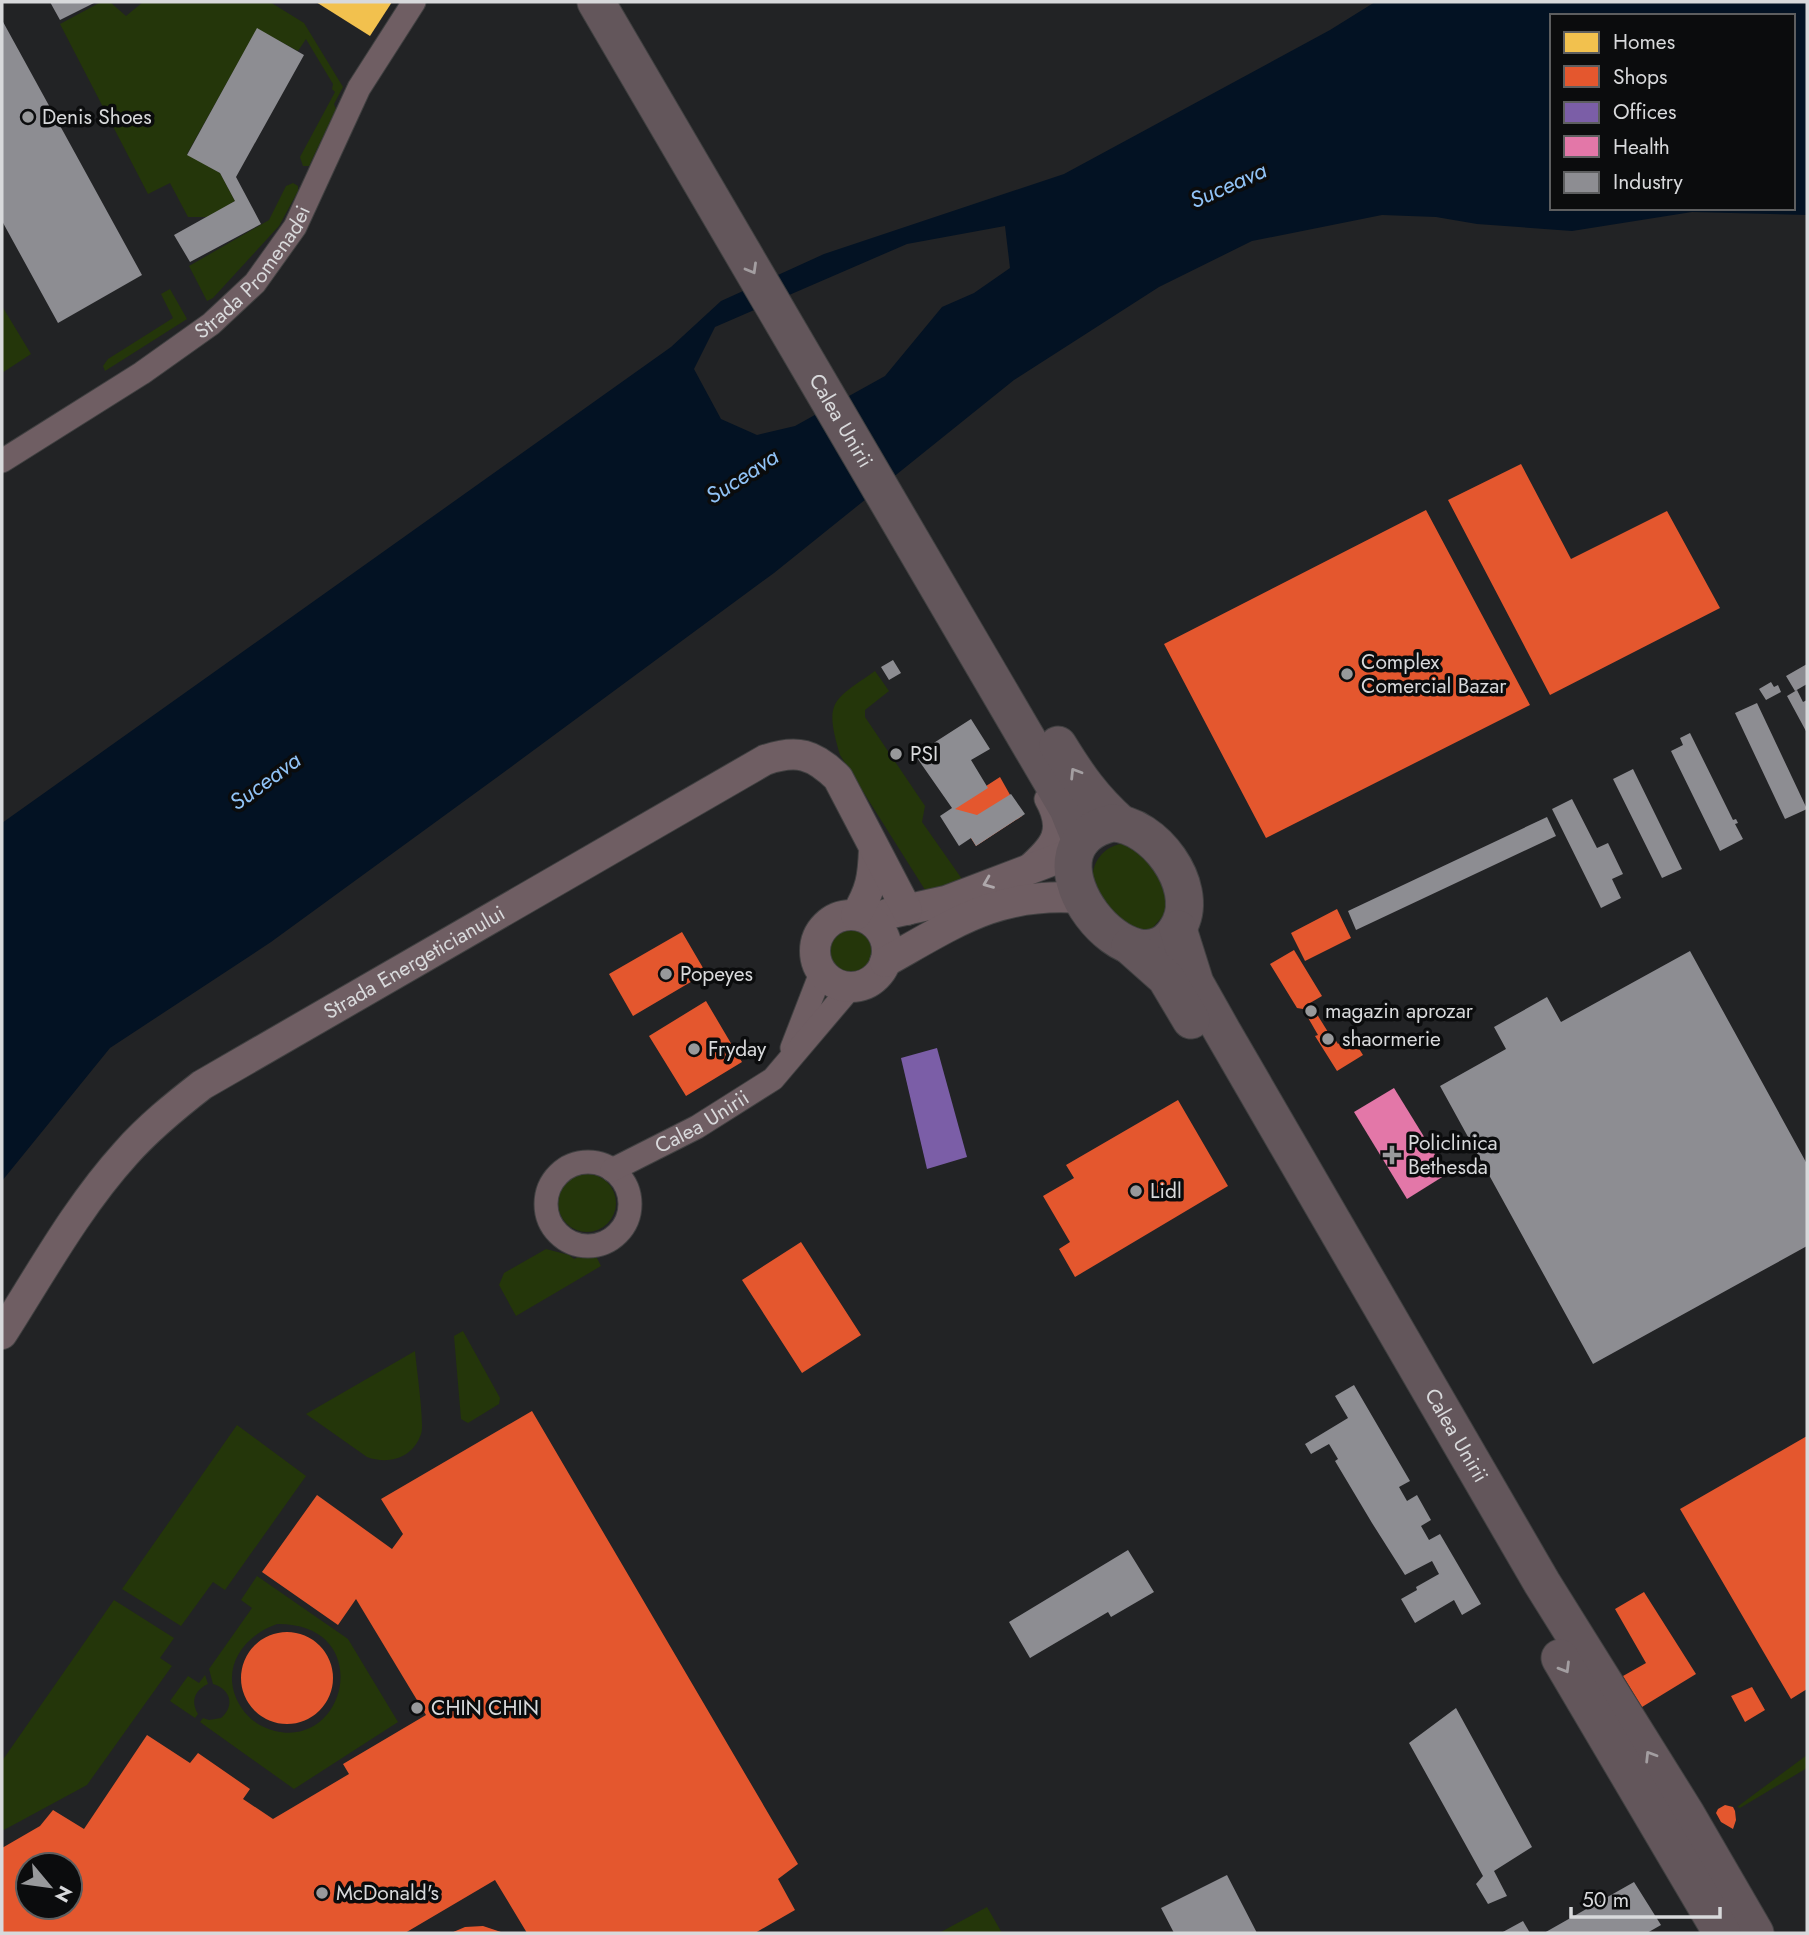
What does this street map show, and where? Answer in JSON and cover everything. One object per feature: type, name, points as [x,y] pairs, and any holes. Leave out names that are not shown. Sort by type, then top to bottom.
[{"type":"main road","name":"Calea Unirii","points":[[596,2],[728,204]]},
{"type":"main road","name":"Calea Unirii","points":[[618,2],[728,204],[970,627],[1068,809],[1078,846]]},
{"type":"main road","name":"Calea Unirii","points":[[970,627],[1081,782],[1097,802],[1120,823]]},
{"type":"main road","points":[[1120,823],[1145,835],[1181,881],[1185,910],[1178,929],[1162,944],[1142,948],[1130,946],[1110,935],[1080,898],[1073,865],[1078,846],[1104,825],[1120,823]]},
{"type":"main road","name":"Calea Unirii","points":[[1178,929],[1195,983],[1222,1031],[1542,1583],[1701,1816],[1755,1933]]},
{"type":"main road","name":"Calea Unirii","points":[[1130,946],[1166,978],[1177,995],[1521,1595],[1722,1933]]},
{"type":"street","name":"Strada Promenadei","points":[[2,461],[139,375],[211,324],[255,283],[295,227],[361,84],[414,2]]},
{"type":"street","points":[[970,627],[967,667],[1034,776],[1055,817],[1055,830],[1049,846],[1024,870]]},
{"type":"street","name":"Strada Energeticianului","points":[[2,1334],[84,1206],[107,1175],[149,1130],[202,1085],[746,769],[784,753],[807,756],[828,767],[838,778],[907,910]]},
{"type":"street","points":[[1078,846],[946,901],[862,917],[843,915],[831,920],[816,939],[816,963],[821,973],[830,981],[851,988],[873,980],[886,962],[963,918],[1029,897],[1080,898]]},
{"type":"street","points":[[862,917],[870,887],[874,849]]},
{"type":"street","points":[[862,917],[876,925],[886,942],[886,962]]},
{"type":"street","name":"Calea Unirii","points":[[785,1067],[821,973]]},
{"type":"street","name":"Calea Unirii","points":[[612,1170],[708,1121],[773,1079],[851,988]]},
{"type":"green space","points":[[101,2],[110,2],[126,16],[143,2],[270,2],[304,23],[343,87],[334,104],[336,109],[309,166],[303,166],[300,157],[335,92],[332,89],[333,84],[306,39],[298,51],[257,29],[187,154],[220,173],[235,201],[208,217],[188,217],[170,183],[148,194],[60,24]]},
{"type":"green space","points":[[293,183],[298,186],[298,191],[279,226],[213,298],[207,301],[189,266],[269,220],[286,186]]},
{"type":"green space","points":[[170,289],[187,319],[105,371],[103,366],[108,359],[173,318],[161,294]]},
{"type":"green space","points":[[2,306],[31,354],[2,373]]},
{"type":"green space","points":[[875,671],[889,691],[865,710],[865,717],[925,806],[922,822],[962,879],[927,893],[840,755],[835,737],[835,704],[849,689]]},
{"type":"green space","points":[[1122,844],[1139,849],[1165,882],[1168,910],[1148,933],[1117,925],[1094,884],[1093,873],[1097,861],[1105,851]]},
{"type":"green space","points":[[850,917],[863,920],[874,927],[881,938],[884,951],[881,964],[874,975],[863,982],[850,985],[837,982],[826,975],[819,964],[816,951],[819,938],[826,927],[837,920]]},
{"type":"green space","points":[[581,1174],[593,1174],[608,1182],[616,1197],[616,1209],[608,1224],[593,1232],[581,1232],[566,1224],[558,1209],[558,1197],[566,1182]]},
{"type":"green space","points":[[546,1249],[574,1259],[587,1253],[596,1256],[601,1266],[516,1316],[499,1285],[504,1273]]},
{"type":"green space","points":[[463,1331],[500,1398],[499,1404],[468,1423],[461,1419],[454,1336]]},
{"type":"green space","points":[[415,1351],[422,1429],[417,1442],[406,1454],[392,1460],[367,1457],[306,1414]]},
{"type":"green space","points":[[237,1425],[306,1476],[225,1590],[213,1582],[181,1626],[122,1589]]},
{"type":"green space","points":[[257,1576],[348,1639],[398,1722],[294,1789],[200,1722],[203,1718],[221,1718],[228,1708],[229,1698],[224,1690],[213,1684],[209,1669],[252,1608],[241,1600]],"holes":[[[277,1624],[308,1629],[328,1643],[339,1662],[340,1684],[334,1705],[320,1722],[300,1732],[275,1731],[256,1722],[241,1707],[232,1681],[233,1668],[244,1646],[264,1630]]]},
{"type":"green space","points":[[114,1600],[174,1638],[160,1658],[172,1666],[87,1785],[2,1831],[2,1761]]},
{"type":"green space","points":[[205,1675],[208,1684],[200,1689],[194,1700],[198,1714],[195,1718],[170,1701],[188,1676],[199,1683]]},
{"type":"green space","points":[[1807,1755],[1807,1768],[1740,1808],[1737,1807]]},
{"type":"green space","points":[[987,1907],[1002,1933],[939,1933]]},
{"type":"water","name":"Suceava","points":[[1375,2],[1807,2],[1807,215],[1692,212],[1572,231],[1477,224],[1436,217],[1382,215],[1252,241],[1159,287],[1014,380],[774,573],[271,942],[110,1048],[2,1181],[2,823],[671,347],[721,301],[824,254],[1064,174],[1330,30]],"holes":[[[1005,226],[1010,268],[974,293],[942,307],[885,376],[795,426],[757,435],[721,419],[694,369],[715,327],[907,244]]]},
{"type":"building: Homes","points":[[316,2],[392,2],[370,36]]},
{"type":"building: Shops","name":"Complex Comercial Bazar","points":[[1521,464],[1571,559],[1667,511],[1720,608],[1550,695],[1448,500]]},
{"type":"building: Shops","name":"Complex Comercial Bazar","points":[[1426,510],[1530,705],[1266,838],[1164,644]]},
{"type":"building: Shops","points":[[1000,777],[1022,816],[976,846],[952,808]]},
{"type":"building: Shops","points":[[1337,909],[1351,938],[1305,961],[1291,933]]},
{"type":"building: Shops","points":[[682,932],[706,973],[633,1016],[609,974]]},
{"type":"building: Shops","points":[[1294,950],[1322,996],[1310,1003],[1328,1032],[1330,1031],[1338,1044],[1351,1036],[1363,1055],[1337,1071],[1315,1036],[1318,1035],[1303,1009],[1297,1008],[1270,964]]},
{"type":"building: Shops","points":[[706,1001],[742,1062],[686,1096],[649,1036]]},
{"type":"building: Shops","name":"Lidl","points":[[1178,1100],[1228,1186],[1075,1277],[1059,1249],[1070,1242],[1043,1196],[1074,1178],[1066,1165]]},
{"type":"building: Shops","points":[[801,1242],[861,1335],[802,1373],[742,1280]]},
{"type":"building: Shops","points":[[532,1411],[798,1864],[778,1879],[795,1910],[755,1933],[527,1933],[495,1880],[405,1933],[2,1933],[2,1848],[40,1826],[53,1810],[84,1829],[147,1735],[190,1763],[198,1753],[250,1789],[243,1799],[273,1819],[349,1774],[343,1764],[426,1715],[356,1599],[338,1625],[262,1572],[317,1495],[392,1549],[403,1534],[381,1499]]},
{"type":"building: Shops","points":[[1807,1436],[1807,1689],[1791,1699],[1680,1509]]},
{"type":"building: Shops","points":[[1644,1592],[1696,1674],[1642,1707],[1623,1676],[1646,1663],[1615,1609]]},
{"type":"building: Shops","points":[[287,1632],[305,1635],[320,1645],[330,1660],[333,1678],[330,1696],[320,1711],[305,1721],[287,1724],[269,1721],[254,1711],[244,1696],[241,1678],[244,1660],[254,1645],[269,1635]]},
{"type":"building: Shops","points":[[1752,1687],[1765,1710],[1745,1722],[1731,1696]]},
{"type":"building: Shops","points":[[1725,1805],[1733,1807],[1735,1811],[1733,1829],[1721,1822],[1716,1813]]},
{"type":"building: Shops","points":[[483,1926],[504,1933],[451,1933],[465,1927]]},
{"type":"building: Offices","points":[[937,1048],[967,1157],[927,1169],[901,1058]]},
{"type":"building: Health","points":[[1394,1088],[1447,1174],[1407,1199],[1354,1112]]},
{"type":"building: Industry","points":[[50,2],[96,2],[60,20]]},
{"type":"building: Industry","name":"Denis Shoes","points":[[2,20],[142,275],[58,323],[2,221]]},
{"type":"building: Industry","name":"Denis Shoes","points":[[257,28],[304,55],[236,177],[261,224],[190,262],[174,235],[235,201],[220,173],[187,155]]},
{"type":"building: Industry","points":[[893,660],[901,673],[889,680],[881,667]]},
{"type":"building: Industry","points":[[1807,664],[1807,684],[1795,691],[1786,676]]},
{"type":"building: Industry","points":[[1771,682],[1774,687],[1778,685],[1781,692],[1766,700],[1759,689]]},
{"type":"building: Industry","points":[[1797,690],[1803,702],[1807,700],[1807,733],[1787,696]]},
{"type":"building: Industry","points":[[1757,703],[1807,809],[1785,819],[1735,713]]},
{"type":"building: Industry","points":[[971,719],[990,749],[971,760],[988,788],[955,809],[977,815],[1011,794],[1025,814],[976,846],[971,838],[959,846],[940,816],[952,808],[915,755]]},
{"type":"building: Industry","points":[[1690,733],[1733,820],[1736,819],[1738,823],[1735,824],[1743,839],[1720,851],[1671,751],[1683,745],[1680,738]]},
{"type":"building: Industry","points":[[1633,769],[1682,869],[1662,878],[1613,779]]},
{"type":"building: Industry","points":[[1572,799],[1597,848],[1608,843],[1623,874],[1612,879],[1621,898],[1601,908],[1552,809]]},
{"type":"building: Industry","points":[[1547,817],[1556,836],[1356,930],[1348,911]]},
{"type":"building: Industry","points":[[1690,951],[1807,1164],[1807,1246],[1593,1364],[1440,1086],[1506,1049],[1494,1027],[1547,997],[1561,1022]]},
{"type":"building: Industry","points":[[1354,1385],[1410,1481],[1399,1487],[1407,1501],[1417,1495],[1431,1520],[1421,1526],[1429,1540],[1440,1534],[1481,1604],[1462,1615],[1454,1600],[1415,1623],[1401,1599],[1439,1574],[1432,1561],[1405,1575],[1335,1461],[1338,1459],[1329,1444],[1311,1454],[1305,1444],[1348,1418],[1335,1396]]},
{"type":"building: Industry","points":[[1128,1550],[1154,1592],[1111,1617],[1108,1612],[1030,1658],[1009,1622]]},
{"type":"building: Industry","points":[[1456,1708],[1532,1847],[1494,1871],[1507,1896],[1488,1904],[1476,1884],[1483,1876],[1409,1743]]},
{"type":"building: Industry","points":[[1227,1875],[1257,1933],[1174,1933],[1161,1908]]},
{"type":"building: Industry","points":[[1634,1882],[1661,1925],[1647,1933],[1544,1933]]},
{"type":"building: Industry","points":[[1523,1921],[1530,1933],[1501,1933]]},
{"type":"place","name":"Denis Shoes","points":[[28,117]]},
{"type":"place","name":"Complex Comercial Bazar","points":[[1347,674]]},
{"type":"place","name":"PSI","points":[[896,754]]},
{"type":"place","name":"Popeyes","points":[[666,974]]},
{"type":"place","name":"magazin aprozar","points":[[1311,1011]]},
{"type":"place","name":"shaormerie","points":[[1328,1039]]},
{"type":"place","name":"Fryday","points":[[694,1049]]},
{"type":"place","name":"Policlinica Bethesda","points":[[1392,1155]]},
{"type":"place","name":"Lidl","points":[[1136,1191]]},
{"type":"place","name":"CHIN CHIN","points":[[417,1708]]},
{"type":"place","name":"McDonald's","points":[[322,1893]]}]
